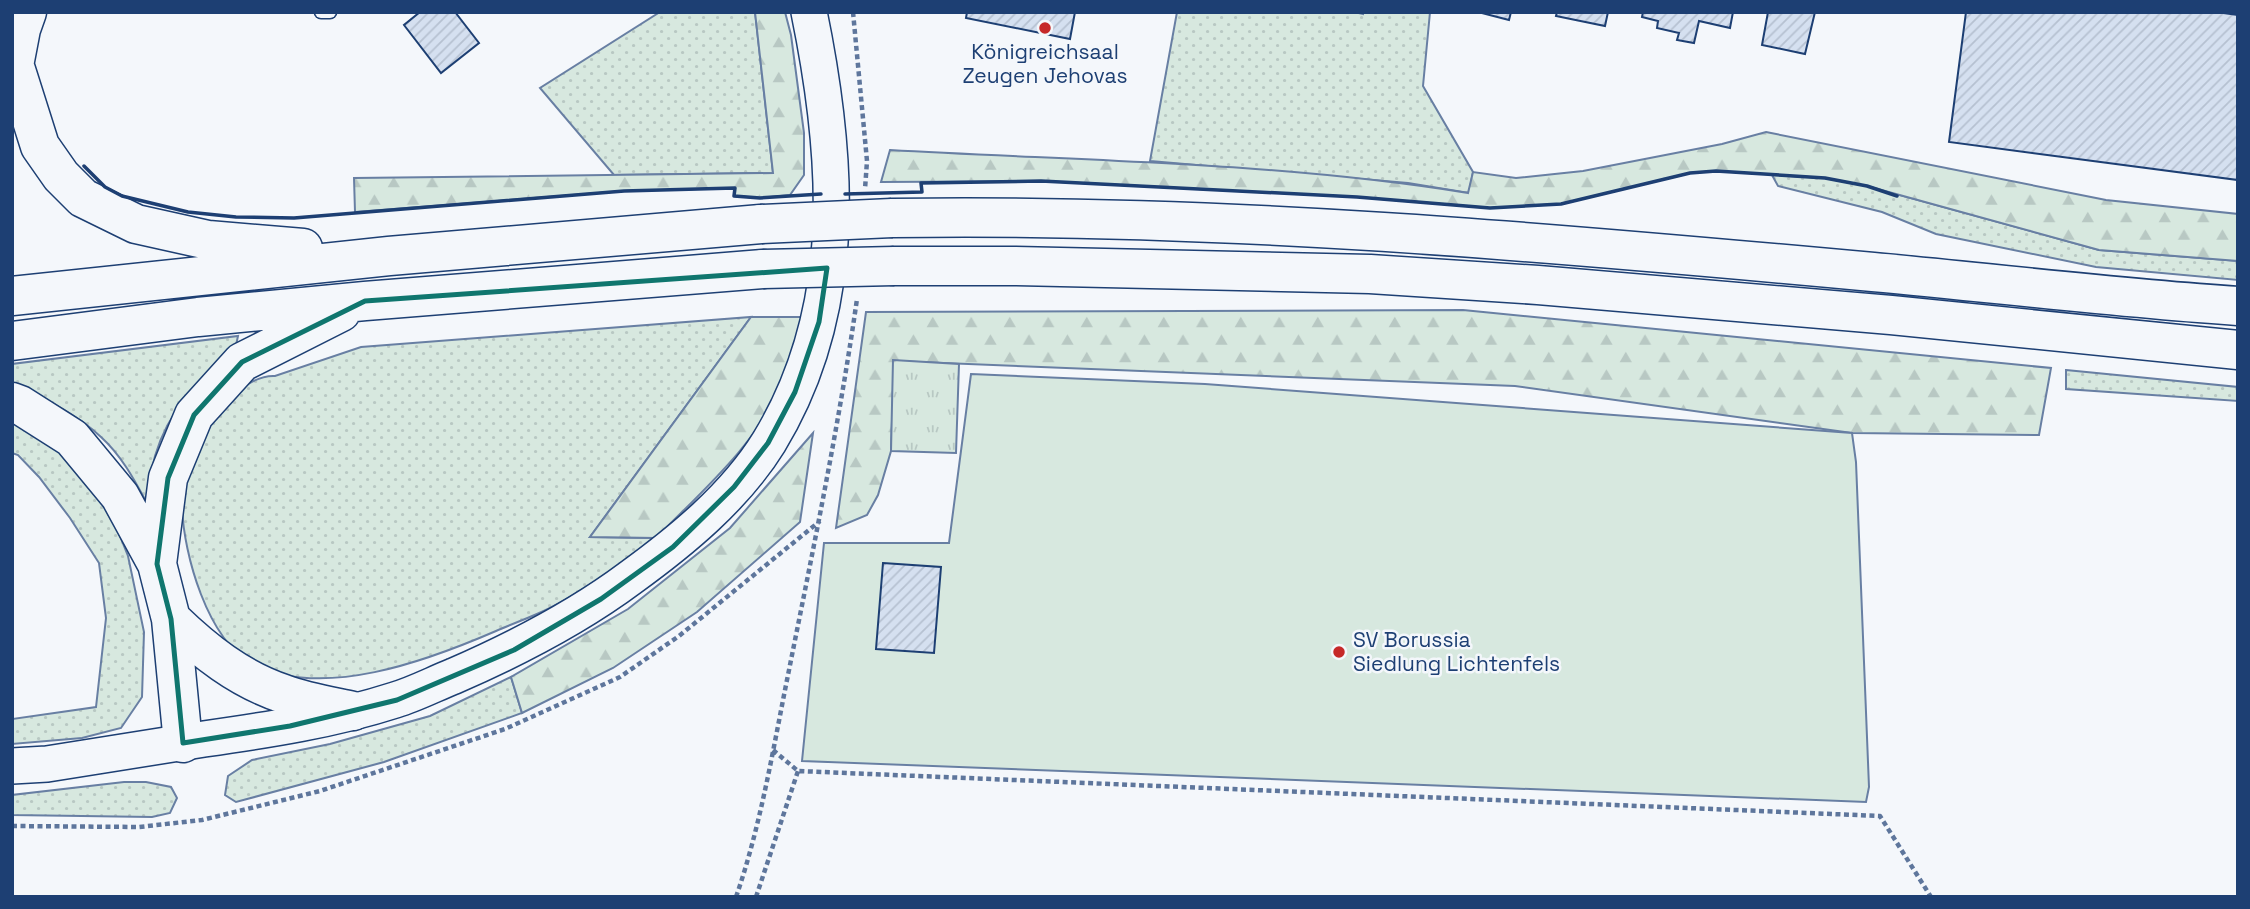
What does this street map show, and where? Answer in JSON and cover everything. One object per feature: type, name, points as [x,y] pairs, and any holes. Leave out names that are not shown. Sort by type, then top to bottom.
[{"type":"highway","points":[[27,12],[13,71],[40,146],[61,176],[83,198],[136,225],[208,240],[389,256]]},
{"type":"highway","points":[[12,296],[389,256],[761,223],[1019,216],[1394,232],[2238,306]]},
{"type":"highway","points":[[12,341],[198,317],[365,301],[763,270],[894,266],[1157,268],[1383,275],[1538,285],[1877,314],[2238,350]]},
{"type":"highway","points":[[157,564],[167,478],[194,415],[242,362],[365,301]]},
{"type":"highway","points":[[12,402],[72,438],[120,496],[157,564],[171,619],[183,743]]},
{"type":"highway","points":[[171,619],[201,648],[229,668],[284,694],[353,711]]},
{"type":"main road","points":[[12,766],[47,764],[290,726],[397,700],[514,650],[601,599],[673,547],[734,487],[768,443],[795,392],[819,322],[830,249],[832,169],[820,69],[809,12]]},
{"type":"lane","points":[[321,12],[330,12]]},
{"type":"path","points":[[12,826],[139,827],[202,820],[320,790],[505,729],[620,677],[679,636],[820,520]]},
{"type":"path","points":[[736,897],[768,783],[788,674]]},
{"type":"path","points":[[773,750],[798,771],[1880,816],[1931,897]]},
{"type":"path","points":[[756,897],[798,771]]},
{"type":"highlighted area","points":[[827,268],[819,322],[795,392],[768,443],[734,487],[673,547],[601,599],[514,650],[397,700],[290,726],[183,743],[171,619],[157,564],[168,478],[194,415],[242,362],[365,301]]},
{"type":"green space","points":[[660,12],[755,12],[773,173],[614,175],[540,88]]},
{"type":"green space","points":[[755,12],[785,12],[791,35],[804,133],[804,175],[790,195],[760,198],[734,196],[734,188],[624,191],[355,212],[354,178],[773,173]]},
{"type":"green space","points":[[1177,12],[1430,12],[1423,86],[1473,172],[1469,193],[1408,183],[1150,161]]},
{"type":"green space","points":[[1766,132],[2106,200],[2238,214],[2238,261],[2099,250],[1867,186],[1825,178],[1716,171],[1690,173],[1561,204],[1490,208],[1357,197],[1041,181],[881,182],[890,150],[1252,169],[1468,193],[1473,172],[1516,178],[1583,171],[1722,144]]},
{"type":"green space","points":[[1772,175],[1825,178],[1867,186],[2099,250],[2238,261],[2238,280],[2096,267],[1936,234],[1882,212],[1778,186]]},
{"type":"green space","points":[[1463,310],[2051,368],[2039,435],[1852,433],[1515,386],[894,361],[891,451],[878,495],[867,515],[836,528],[866,312]]},
{"type":"green space","points":[[751,317],[590,537],[656,538],[564,601],[439,654],[375,672],[342,677],[309,678],[279,674],[251,663],[235,651],[210,615],[187,549],[182,508],[183,487],[194,448],[203,432],[231,398],[248,384],[361,347]]},
{"type":"green space","points":[[751,317],[802,317],[785,376],[759,426],[709,485],[656,538],[590,537]]},
{"type":"green space","points":[[238,336],[235,350],[197,384],[168,424],[155,456],[148,505],[109,444],[70,413],[12,382],[12,364]]},
{"type":"green space","points":[[893,360],[959,364],[956,453],[891,451]]},
{"type":"green space","points":[[2066,370],[2238,387],[2238,401],[2066,389]]},
{"type":"green space","name":"SV Borussia Siedlung Lichtenfels","points":[[971,374],[1205,384],[1852,433],[1856,462],[1869,787],[1866,802],[802,761],[824,543],[949,543]]},
{"type":"green space","points":[[12,416],[58,443],[104,496],[128,556],[144,632],[142,697],[121,728],[82,738],[12,744],[12,719],[96,707],[106,618],[99,563],[39,477],[18,455],[12,453]]},
{"type":"green space","points":[[813,433],[800,522],[697,612],[613,668],[522,713],[511,677],[628,609],[730,528]]},
{"type":"green space","points":[[511,677],[522,713],[384,762],[236,802],[225,795],[228,776],[252,760],[330,744],[430,716]]},
{"type":"green space","points":[[124,782],[146,782],[171,787],[177,798],[170,813],[152,817],[12,815],[12,795]]},
{"type":"building","points":[[420,12],[455,12],[479,43],[441,73],[404,25]]},
{"type":"building","name":"Königreichsaal Zeugen Jehovas","points":[[967,12],[1075,12],[1070,39],[966,18]]},
{"type":"building","points":[[1478,12],[1511,12],[1509,20]]},
{"type":"building","points":[[1557,12],[1608,12],[1605,26],[1556,16]]},
{"type":"building","points":[[1643,12],[1733,12],[1730,28],[1699,21],[1694,43],[1677,40],[1679,33],[1657,28],[1658,21],[1642,17]]},
{"type":"building","points":[[1768,12],[1815,12],[1805,54],[1762,45]]},
{"type":"building","points":[[1966,12],[2216,12],[2238,15],[2238,180],[1949,142]]},
{"type":"building","points":[[883,563],[941,567],[934,653],[876,649]]},
{"type":"wall","points":[[84,166],[105,187],[122,196],[188,212],[236,217],[294,218],[624,191],[735,188],[734,196],[760,198],[821,194]]},
{"type":"wall","points":[[845,194],[922,192],[921,183],[1041,181],[1357,197],[1490,208],[1561,204],[1690,173],[1716,171],[1825,178],[1867,186],[1897,196]]},
{"type":"place","name":"Königreichsaal Zeugen Jehovas","points":[[1045,28]]},
{"type":"place","name":"SV Borussia Siedlung Lichtenfels","points":[[1339,652]]}]
